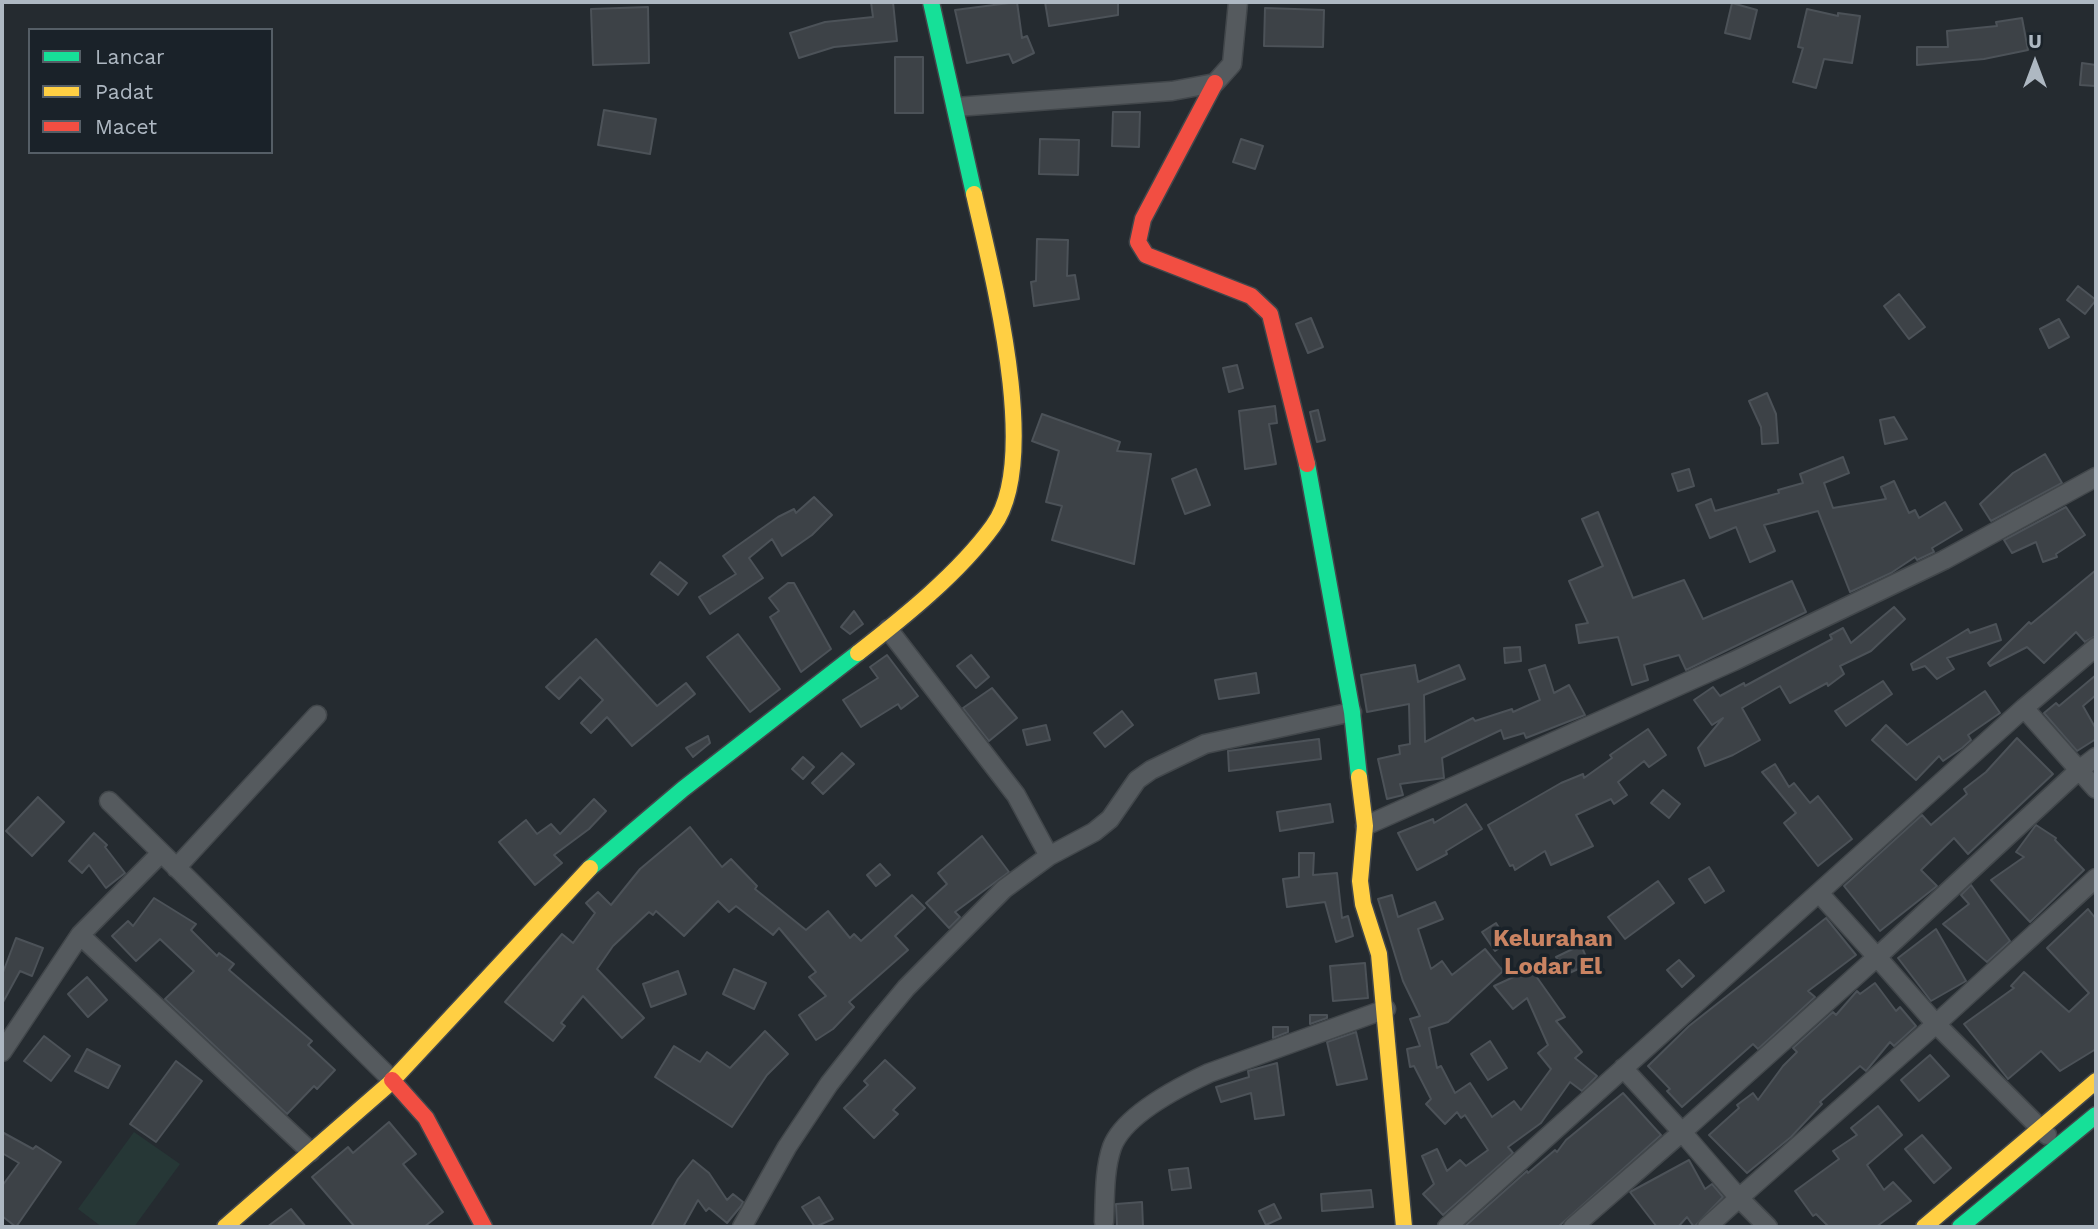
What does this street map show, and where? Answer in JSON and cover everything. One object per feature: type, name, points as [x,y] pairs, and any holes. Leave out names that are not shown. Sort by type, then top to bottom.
[{"type":"main road","points":[[225,1227],[391,1080],[575,881],[683,789],[888,629],[928,595],[995,525],[1007,498],[1013,466],[1008,345],[931,2]]},
{"type":"main road","points":[[1215,83],[1143,219],[1138,242],[1146,255],[1251,296],[1269,314],[1311,480],[1352,712],[1365,826],[1360,881],[1363,904],[1379,954],[1386,1009],[1404,1227]]},
{"type":"main road","points":[[391,1080],[467,1227]]},
{"type":"main road","points":[[391,1080],[426,1118],[484,1227]]},
{"type":"main road","points":[[1924,1227],[2096,1081]]},
{"type":"main road","points":[[1960,1227],[2096,1115]]},
{"type":"street","points":[[956,107],[1172,91],[1215,83],[1232,64],[1238,2]]},
{"type":"street","points":[[1365,826],[1746,655],[1944,560],[2096,477]]},
{"type":"street","points":[[888,629],[1016,794],[1049,856]]},
{"type":"street","points":[[1447,1227],[2024,708],[2096,647]]},
{"type":"street","points":[[2024,708],[2096,789]]},
{"type":"street","points":[[742,1227],[787,1147],[830,1084],[884,1014],[1004,889],[1049,856],[1080,840],[1110,819],[1143,775],[1205,744],[1352,712]]},
{"type":"street","points":[[176,868],[317,715]]},
{"type":"street","points":[[1573,1227],[1877,957],[2096,757]]},
{"type":"street","points":[[109,801],[391,1080]]},
{"type":"street","points":[[2,1052],[80,935],[161,853]]},
{"type":"street","points":[[1707,1227],[2096,878]]},
{"type":"street","points":[[1819,893],[1936,1024],[2060,1147]]},
{"type":"street","points":[[80,935],[311,1152]]},
{"type":"street","points":[[1104,1222],[1108,1163],[1118,1134],[1130,1122],[1182,1085],[1209,1073],[1386,1009]]},
{"type":"street","points":[[1623,1069],[1768,1227]]},
{"type":"shaded area","points":[[134,1132],[180,1164],[134,1227],[102,1227],[78,1209]]},
{"type":"building","points":[[871,2],[893,2],[897,41],[834,47],[799,58],[790,33],[825,22],[873,17]]},
{"type":"building","points":[[1017,2],[1022,38],[1027,36],[1034,53],[1013,63],[1009,54],[967,63],[955,10]]},
{"type":"building","points":[[1045,2],[1118,2],[1118,15],[1049,26]]},
{"type":"building","points":[[1732,3],[1757,10],[1750,39],[1725,33]]},
{"type":"building","points":[[648,7],[649,63],[593,65],[591,9]]},
{"type":"building","points":[[1265,8],[1324,10],[1323,47],[1264,46]]},
{"type":"building","points":[[1807,9],[1838,16],[1838,13],[1860,16],[1852,63],[1824,59],[1816,88],[1793,82],[1803,48],[1798,47]]},
{"type":"building","points":[[2022,18],[2028,50],[1984,59],[1917,65],[1917,47],[1948,47],[1947,31],[1997,26],[1996,22]]},
{"type":"building","points":[[895,57],[923,57],[923,113],[895,113]]},
{"type":"building","points":[[2082,63],[2096,65],[2096,86],[2080,85]]},
{"type":"building","points":[[604,110],[656,119],[650,154],[598,145]]},
{"type":"building","points":[[1113,112],[1140,112],[1139,147],[1112,146]]},
{"type":"building","points":[[1040,139],[1079,140],[1078,175],[1039,174]]},
{"type":"building","points":[[1241,139],[1263,146],[1255,169],[1233,162]]},
{"type":"building","points":[[1037,239],[1068,240],[1067,276],[1075,275],[1079,299],[1034,306],[1031,282],[1036,281]]},
{"type":"building","points":[[2078,286],[2096,300],[2085,314],[2067,300]]},
{"type":"building","points":[[1899,294],[1925,327],[1909,339],[1884,306]]},
{"type":"building","points":[[1311,318],[1323,347],[1308,353],[1296,324]]},
{"type":"building","points":[[2059,319],[2069,337],[2049,348],[2040,329]]},
{"type":"building","points":[[1237,365],[1243,388],[1229,392],[1223,368]]},
{"type":"building","points":[[1767,393],[1776,414],[1778,443],[1762,444],[1761,427],[1749,401]]},
{"type":"building","points":[[1275,406],[1277,423],[1269,424],[1276,464],[1245,469],[1239,411]]},
{"type":"building","points":[[1318,410],[1325,440],[1317,442],[1310,412]]},
{"type":"building","points":[[1042,414],[1120,442],[1117,451],[1151,454],[1134,564],[1052,540],[1062,506],[1046,502],[1059,451],[1032,441]]},
{"type":"building","points":[[1894,417],[1907,439],[1885,444],[1880,420]]},
{"type":"building","points":[[2045,454],[2062,483],[1991,521],[1980,504],[2013,473]]},
{"type":"building","points":[[1843,457],[1849,473],[1824,483],[1833,508],[1886,499],[1881,487],[1894,481],[1909,513],[1915,510],[1919,518],[1945,502],[1962,530],[1932,548],[1934,552],[1917,560],[1915,557],[1891,573],[1850,592],[1818,511],[1764,525],[1775,551],[1750,562],[1736,527],[1710,538],[1696,505],[1711,499],[1715,511],[1779,493],[1778,490],[1803,483],[1800,474]]},
{"type":"building","points":[[1196,469],[1210,505],[1185,514],[1172,479]]},
{"type":"building","points":[[1689,469],[1694,486],[1678,491],[1672,474]]},
{"type":"building","points":[[814,497],[832,515],[812,535],[782,556],[772,539],[749,558],[763,578],[710,614],[699,597],[736,574],[723,556],[778,517],[794,509],[796,513]]},
{"type":"building","points":[[2066,507],[2085,535],[2056,554],[2057,557],[2043,562],[2036,542],[2012,553],[2004,540]]},
{"type":"building","points":[[1598,512],[1633,598],[1684,580],[1703,619],[1792,581],[1806,612],[1686,670],[1679,655],[1644,665],[1648,680],[1632,685],[1618,637],[1579,643],[1576,625],[1588,623],[1569,581],[1603,566],[1582,519]]},
{"type":"building","points":[[660,562],[687,583],[678,595],[651,574]]},
{"type":"building","points":[[2096,570],[2096,636],[2085,642],[2076,632],[2044,663],[2027,647],[1990,666],[1988,663],[2029,622],[2031,624]]},
{"type":"building","points":[[788,583],[794,583],[831,649],[801,672],[770,617],[779,611],[769,598]]},
{"type":"building","points":[[1894,607],[1905,619],[1871,651],[1840,666],[1844,674],[1828,686],[1827,683],[1790,703],[1780,686],[1742,708],[1760,740],[1705,766],[1698,748],[1723,718],[1712,725],[1694,700],[1713,687],[1720,696],[1744,683],[1745,686],[1832,639],[1830,635],[1843,628],[1851,643]]},
{"type":"building","points":[[854,611],[863,624],[850,634],[841,627]]},
{"type":"building","points":[[1996,624],[2001,640],[1947,658],[1954,669],[1937,679],[1925,666],[1913,670],[1911,664],[1968,629],[1970,633]]},
{"type":"building","points":[[738,634],[780,689],[750,712],[707,657]]},
{"type":"building","points":[[596,639],[657,706],[686,683],[695,694],[632,746],[607,717],[591,733],[581,723],[603,700],[580,677],[559,699],[546,687]]},
{"type":"building","points":[[1520,647],[1521,661],[1505,663],[1504,648]]},
{"type":"building","points":[[887,655],[918,696],[901,709],[898,704],[861,727],[843,700],[878,678],[870,667]]},
{"type":"building","points":[[971,655],[989,677],[976,688],[957,666]]},
{"type":"building","points":[[1415,665],[1418,682],[1459,665],[1465,679],[1424,695],[1425,742],[1473,718],[1475,721],[1512,709],[1513,712],[1540,700],[1529,670],[1545,665],[1554,693],[1569,685],[1585,715],[1526,738],[1524,733],[1504,739],[1501,730],[1442,758],[1444,778],[1400,784],[1403,795],[1387,799],[1378,759],[1400,754],[1399,746],[1410,744],[1409,704],[1367,712],[1361,675]]},
{"type":"building","points":[[1256,673],[1259,693],[1219,699],[1215,680]]},
{"type":"building","points":[[2096,675],[2096,695],[2083,706],[2096,729],[2096,739],[2077,751],[2044,713],[2056,703],[2059,706]]},
{"type":"building","points":[[1883,681],[1892,694],[1846,726],[1835,711]]},
{"type":"building","points":[[992,688],[1017,718],[989,741],[963,708]]},
{"type":"building","points":[[1985,691],[2000,713],[1968,735],[1971,740],[1962,748],[1943,761],[1939,756],[1916,780],[1872,740],[1886,725],[1907,745]]},
{"type":"building","points":[[1122,711],[1133,725],[1105,747],[1094,733]]},
{"type":"building","points":[[1046,725],[1050,740],[1027,745],[1023,730]]},
{"type":"building","points":[[1648,729],[1666,755],[1649,767],[1644,761],[1618,782],[1627,795],[1614,804],[1611,799],[1576,815],[1593,846],[1551,865],[1545,851],[1515,870],[1513,865],[1510,866],[1488,825],[1561,783],[1583,774],[1584,778],[1612,758],[1610,755]]},
{"type":"building","points":[[708,736],[710,743],[693,757],[686,748]]},
{"type":"building","points":[[2017,738],[2053,774],[1968,854],[1954,838],[1921,870],[1937,886],[1880,931],[1844,886],[1922,815],[1931,825],[1967,794],[1964,789],[1986,772]]},
{"type":"building","points":[[1319,739],[1321,759],[1229,771],[1228,751]]},
{"type":"building","points":[[842,753],[854,764],[823,794],[812,783]]},
{"type":"building","points":[[803,757],[814,767],[803,779],[792,769]]},
{"type":"building","points":[[1775,764],[1789,787],[1794,783],[1810,803],[1818,796],[1852,839],[1818,866],[1784,823],[1796,813],[1762,772]]},
{"type":"building","points":[[1663,790],[1680,804],[1669,818],[1651,803]]},
{"type":"building","points":[[38,797],[64,822],[32,856],[6,831]]},
{"type":"building","points":[[594,799],[606,811],[589,829],[554,855],[562,863],[535,885],[499,842],[526,820],[537,834],[551,824],[560,834]]},
{"type":"building","points":[[1330,804],[1333,822],[1280,831],[1277,812]]},
{"type":"building","points":[[1466,804],[1482,829],[1446,851],[1447,854],[1417,870],[1398,833],[1433,819],[1434,823]]},
{"type":"building","points":[[2036,825],[2056,838],[2084,870],[2030,922],[1991,880],[2024,857],[2016,852]]},
{"type":"building","points":[[690,827],[722,867],[731,859],[757,886],[755,889],[806,930],[828,911],[850,938],[854,934],[861,941],[912,895],[925,908],[895,936],[908,950],[849,1002],[854,1007],[833,1029],[816,1040],[799,1015],[826,996],[809,977],[816,972],[779,928],[773,935],[736,906],[729,912],[718,901],[684,936],[656,911],[653,915],[649,912],[613,946],[597,969],[644,1018],[622,1038],[583,996],[561,1023],[565,1026],[553,1041],[505,1002],[562,934],[573,943],[595,913],[586,903],[598,892],[611,905],[640,869]]},
{"type":"building","points":[[94,833],[107,845],[105,847],[125,873],[106,888],[89,865],[82,873],[69,861]]},
{"type":"building","points":[[982,836],[1009,872],[955,912],[960,917],[949,928],[926,903],[947,884],[938,873]]},
{"type":"building","points":[[1299,853],[1314,853],[1313,875],[1337,873],[1342,918],[1348,916],[1353,936],[1336,942],[1325,902],[1287,907],[1283,879],[1299,877]]},
{"type":"building","points":[[880,864],[890,875],[876,886],[867,875]]},
{"type":"building","points":[[1709,867],[1724,891],[1705,903],[1689,879]]},
{"type":"building","points":[[1658,881],[1674,903],[1625,939],[1608,917]]},
{"type":"building","points":[[1971,885],[2010,941],[1987,962],[1943,924],[1969,904],[1961,895]]},
{"type":"building","points":[[1392,895],[1398,917],[1435,902],[1443,919],[1418,929],[1431,969],[1442,961],[1452,975],[1485,949],[1503,971],[1448,1022],[1429,1028],[1437,1068],[1441,1066],[1455,1093],[1470,1083],[1492,1117],[1514,1101],[1521,1110],[1551,1069],[1538,1053],[1548,1045],[1527,998],[1513,1009],[1494,986],[1531,969],[1565,1017],[1556,1021],[1582,1052],[1575,1058],[1597,1076],[1582,1091],[1570,1082],[1541,1123],[1508,1147],[1513,1153],[1443,1215],[1423,1194],[1434,1184],[1422,1156],[1437,1149],[1447,1171],[1460,1160],[1466,1166],[1488,1150],[1465,1115],[1461,1118],[1457,1112],[1445,1124],[1426,1104],[1431,1099],[1414,1066],[1410,1067],[1407,1049],[1420,1046],[1410,1019],[1420,1016],[1403,981],[1378,899]]},
{"type":"building","points":[[154,898],[196,924],[191,930],[217,956],[219,953],[234,964],[229,970],[312,1041],[308,1045],[335,1070],[317,1089],[314,1086],[287,1114],[165,999],[194,971],[160,939],[136,961],[112,936],[128,921],[133,926]]},
{"type":"building","points":[[2088,909],[2096,919],[2096,1049],[2060,1071],[2041,1051],[2008,1079],[1964,1024],[2014,988],[2011,986],[2024,972],[2069,1012],[2089,993],[2047,948]]},
{"type":"building","points":[[1826,918],[1856,955],[1808,991],[1815,997],[1758,1049],[1753,1044],[1682,1107],[1667,1091],[1670,1089],[1648,1066],[1689,1026]]},
{"type":"building","points":[[1496,923],[1508,942],[1495,951],[1482,932]]},
{"type":"building","points":[[1936,929],[1966,981],[1931,1001],[1898,958]]},
{"type":"building","points":[[16,938],[43,948],[32,976],[20,971],[2,1004],[2,975]]},
{"type":"building","points":[[1581,945],[1589,964],[1565,975],[1556,957]]},
{"type":"building","points":[[1679,960],[1694,976],[1682,987],[1667,970]]},
{"type":"building","points":[[1365,963],[1368,998],[1333,1001],[1330,966]]},
{"type":"building","points":[[734,969],[766,983],[754,1009],[723,994]]},
{"type":"building","points":[[678,971],[686,994],[651,1007],[643,984]]},
{"type":"building","points":[[87,977],[107,1000],[88,1017],[68,994]]},
{"type":"building","points":[[1875,983],[1896,1011],[1900,1007],[1916,1026],[1894,1046],[1890,1042],[1866,1071],[1860,1066],[1820,1102],[1822,1104],[1791,1137],[1747,1173],[1709,1135],[1739,1108],[1737,1105],[1753,1093],[1758,1100],[1797,1052],[1793,1048],[1833,1012],[1836,1015],[1857,991],[1860,994]]},
{"type":"building","points":[[1310,1015],[1327,1015],[1327,1018],[1310,1024]]},
{"type":"building","points":[[1273,1027],[1288,1027],[1288,1032],[1273,1038]]},
{"type":"building","points":[[765,1031],[788,1054],[767,1075],[732,1127],[655,1077],[674,1046],[700,1062],[707,1052],[730,1068]]},
{"type":"building","points":[[1356,1032],[1367,1079],[1337,1085],[1327,1042]]},
{"type":"building","points":[[44,1036],[70,1056],[51,1081],[24,1061]]},
{"type":"building","points":[[1490,1041],[1507,1068],[1488,1080],[1471,1054]]},
{"type":"building","points":[[87,1049],[120,1066],[108,1088],[75,1071]]},
{"type":"building","points":[[1930,1055],[1949,1076],[1919,1101],[1901,1080]]},
{"type":"building","points":[[885,1060],[915,1088],[893,1110],[898,1114],[874,1138],[844,1108],[868,1085],[864,1081]]},
{"type":"building","points":[[176,1061],[202,1081],[156,1142],[130,1124]]},
{"type":"building","points":[[1277,1063],[1284,1115],[1255,1119],[1251,1093],[1221,1102],[1216,1087],[1249,1077],[1248,1071]]},
{"type":"building","points":[[1623,1093],[1661,1135],[1558,1227],[1464,1227],[1527,1171],[1528,1173],[1555,1150],[1557,1152],[1566,1140]]},
{"type":"building","points":[[1878,1106],[1902,1135],[1867,1165],[1884,1190],[1893,1182],[1911,1201],[1876,1227],[1829,1227],[1816,1214],[1813,1216],[1795,1191],[1839,1159],[1833,1151],[1857,1135],[1851,1128]]},
{"type":"building","points":[[389,1122],[416,1154],[403,1164],[443,1212],[424,1227],[355,1227],[312,1177],[348,1147],[353,1153]]},
{"type":"building","points":[[2,1132],[33,1149],[36,1146],[61,1162],[16,1227],[2,1216],[2,1186],[19,1163],[2,1153]]},
{"type":"building","points":[[1922,1135],[1951,1168],[1934,1183],[1905,1149]]},
{"type":"building","points":[[693,1160],[709,1173],[727,1200],[733,1194],[743,1202],[741,1206],[727,1223],[709,1208],[706,1211],[698,1200],[683,1227],[651,1227],[678,1179]]},
{"type":"building","points":[[1689,1160],[1705,1189],[1712,1184],[1723,1197],[1694,1227],[1687,1217],[1678,1227],[1657,1227],[1630,1192]]},
{"type":"building","points":[[1188,1168],[1191,1188],[1172,1190],[1169,1170]]},
{"type":"building","points":[[1371,1190],[1373,1207],[1322,1211],[1321,1194]]},
{"type":"building","points":[[819,1197],[833,1219],[815,1227],[802,1207]]},
{"type":"building","points":[[1142,1202],[1143,1227],[1117,1227],[1116,1204]]},
{"type":"building","points":[[1274,1204],[1281,1218],[1266,1225],[1259,1211]]},
{"type":"building","points":[[291,1209],[306,1227],[267,1227]]},
{"type":"traffic: fast","points":[[931,2],[974,194]]},
{"type":"traffic: fast","points":[[1307,464],[1352,712],[1359,777]]},
{"type":"traffic: fast","points":[[590,868],[683,789],[858,653]]},
{"type":"traffic: fast","points":[[1960,1227],[2096,1115]]},
{"type":"traffic: slow","points":[[858,653],[912,609],[964,561],[993,526],[1007,496],[1013,457],[1013,412],[1008,364],[974,194]]},
{"type":"traffic: slow","points":[[1359,777],[1365,826],[1360,881],[1363,904],[1379,954],[1404,1227]]},
{"type":"traffic: slow","points":[[225,1227],[389,1084],[590,868]]},
{"type":"traffic: slow","points":[[1924,1227],[2096,1081]]},
{"type":"traffic: jam","points":[[1215,83],[1143,219],[1138,242],[1146,255],[1251,296],[1270,314],[1307,464]]},
{"type":"traffic: jam","points":[[392,1080],[426,1118],[484,1227]]},
{"type":"district","name":"Kelurahan Lodar El","points":[[1553,953]]}]
